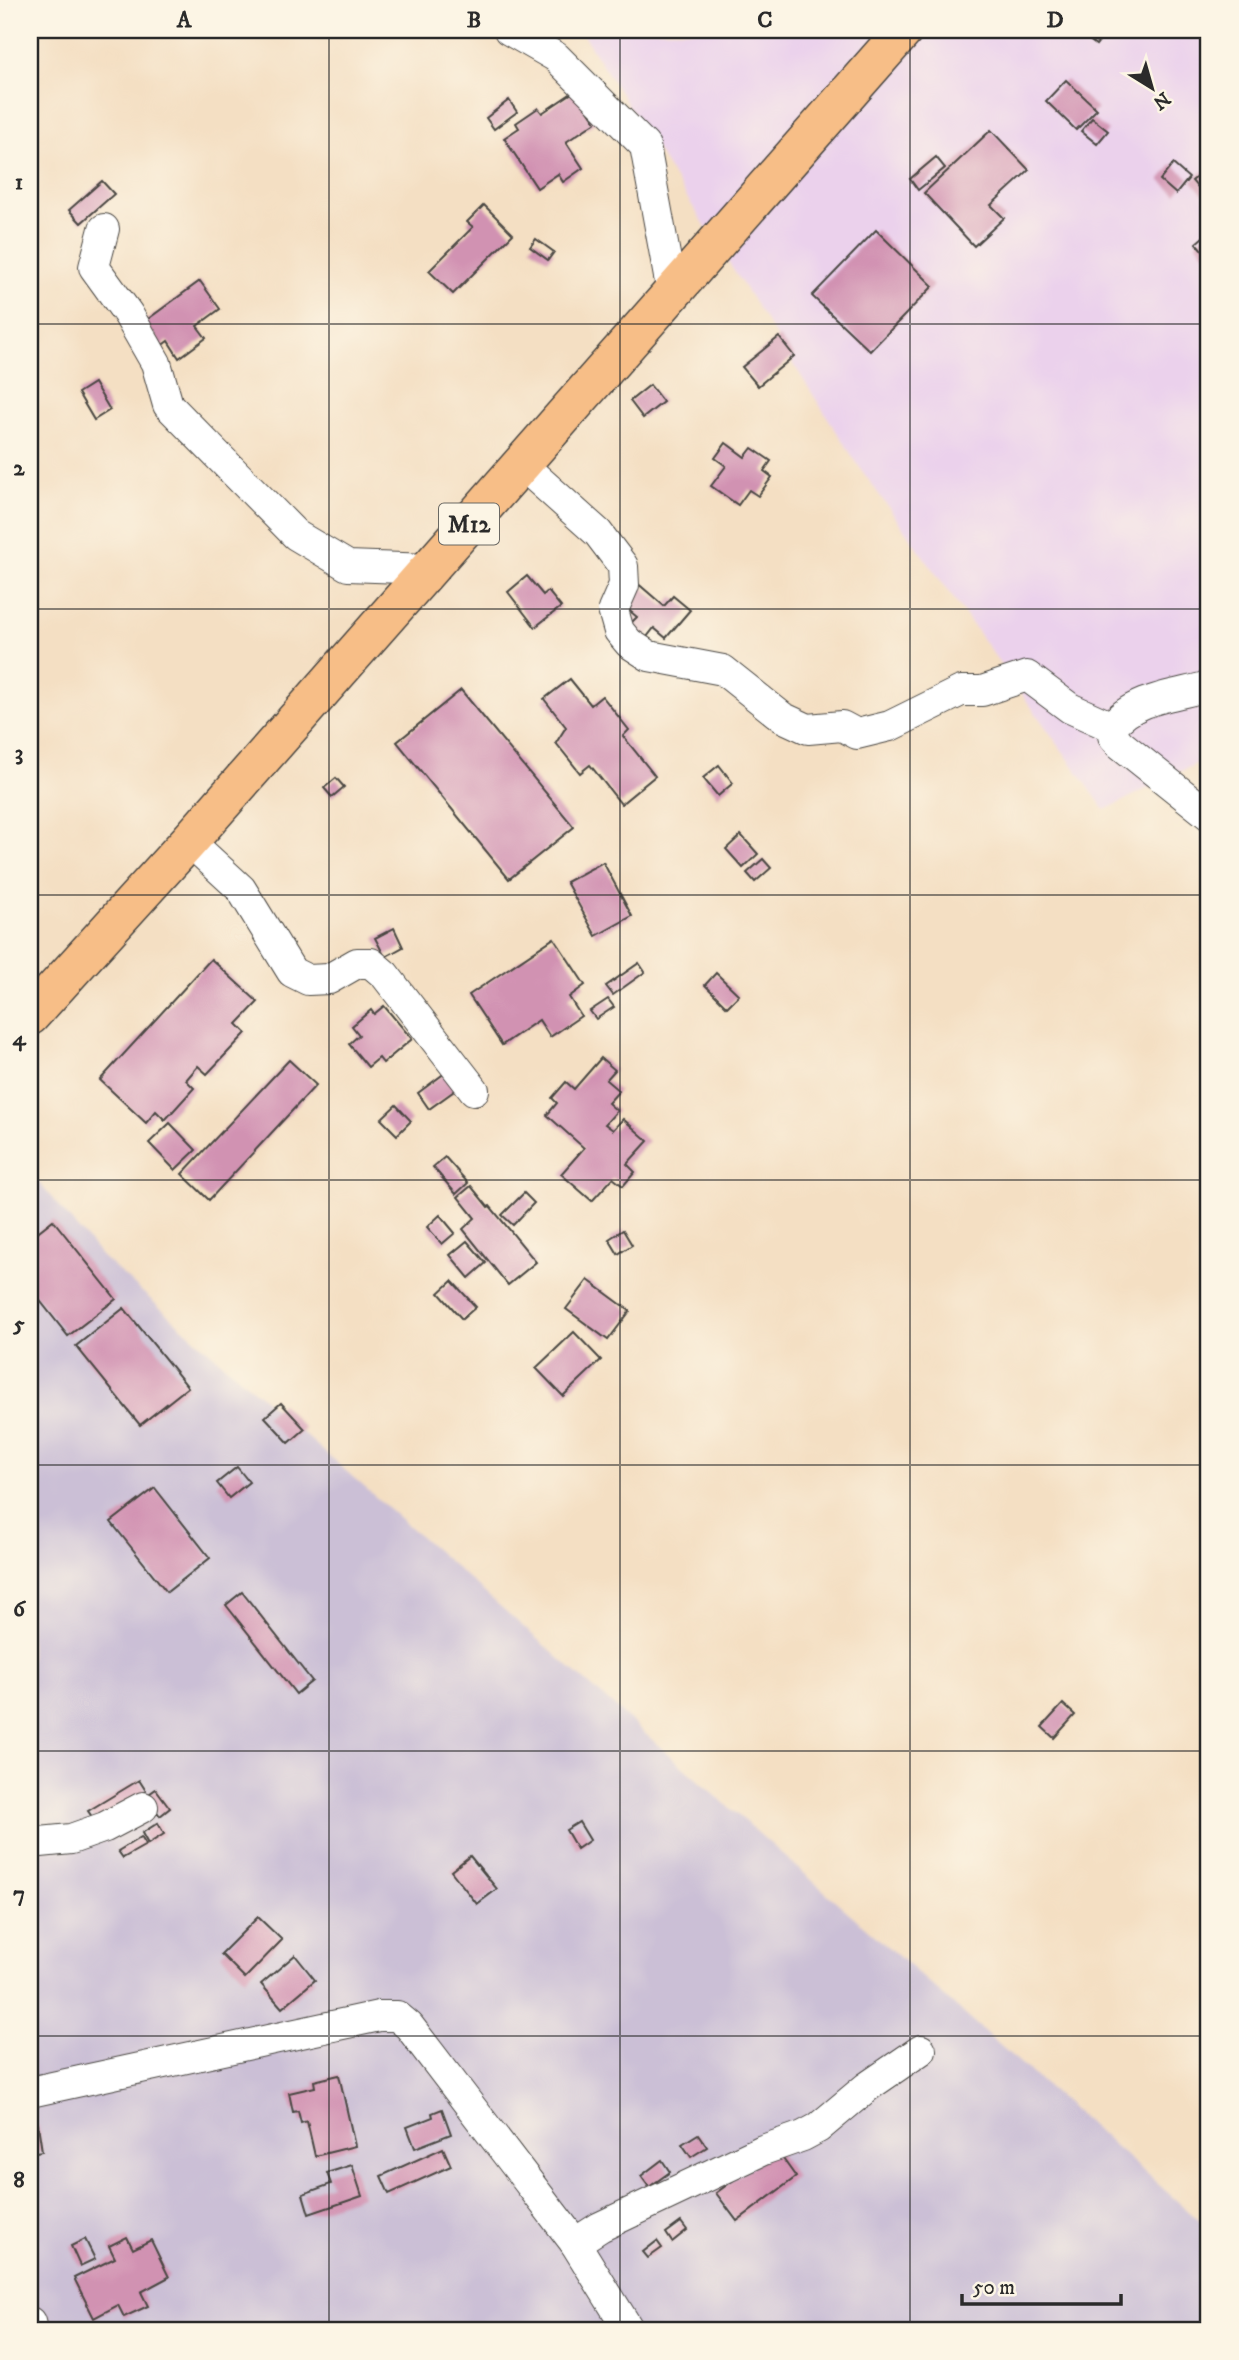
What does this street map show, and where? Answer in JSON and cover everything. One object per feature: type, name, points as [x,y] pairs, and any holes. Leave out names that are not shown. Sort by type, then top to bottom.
[{"type":"highway","name":"M12","points":[[30,1016],[188,841],[904,30]]},
{"type":"street","points":[[509,30],[556,57],[645,146],[672,293]]},
{"type":"street","points":[[104,229],[93,267],[128,314],[156,363],[168,405],[296,535],[348,566],[429,569]]},
{"type":"street","points":[[522,464],[598,533],[623,566],[624,585],[613,610],[619,631],[629,643],[649,656],[723,670],[782,717],[808,729],[842,726],[857,734],[890,726],[961,691],[982,691],[1027,676],[1070,708],[1112,727]]},
{"type":"street","points":[[1209,686],[1132,709],[1118,718],[1112,727],[1113,736],[1120,744],[1209,815]]},
{"type":"street","points":[[188,841],[241,889],[292,972],[308,980],[329,979],[357,963],[372,963],[386,975],[474,1090]]},
{"type":"street","points":[[30,1843],[71,1839],[106,1827],[144,1807]]},
{"type":"street","points":[[30,2092],[379,2016],[397,2017],[409,2026],[575,2243],[629,2330]]},
{"type":"street","points":[[575,2243],[600,2227],[763,2150],[818,2128],[867,2087],[921,2050]]},
{"type":"street","points":[[30,2322],[32,2330]]},
{"type":"shaded area","points":[[580,30],[1209,30],[1209,757],[1105,810],[858,465]]},
{"type":"shaded area","points":[[30,1172],[100,1255],[1209,2229],[1209,2330],[30,2330]]},
{"type":"building","points":[[1076,30],[1108,30],[1096,45]]},
{"type":"building","points":[[1066,80],[1097,109],[1076,130],[1046,101]]},
{"type":"building","points":[[575,91],[596,122],[566,142],[583,168],[563,182],[558,174],[537,188],[504,138],[519,128],[516,123],[538,108],[542,113]]},
{"type":"building","points":[[509,100],[517,112],[494,129],[486,118]]},
{"type":"building","points":[[1092,118],[1108,131],[1097,144],[1081,131]]},
{"type":"building","points":[[991,130],[1029,170],[991,205],[1004,218],[974,246],[924,193]]},
{"type":"building","points":[[936,157],[945,168],[918,190],[910,179]]},
{"type":"building","points":[[1173,164],[1189,178],[1176,194],[1160,180]]},
{"type":"building","points":[[1209,167],[1209,189],[1203,194],[1192,181]]},
{"type":"building","points":[[102,181],[114,194],[81,223],[69,210]]},
{"type":"building","points":[[484,205],[513,234],[453,294],[429,271],[473,227],[467,222]]},
{"type":"building","points":[[876,230],[933,286],[870,351],[812,296]]},
{"type":"building","points":[[1209,232],[1209,258],[1196,243]]},
{"type":"building","points":[[536,239],[554,252],[548,260],[530,247]]},
{"type":"building","points":[[200,281],[220,309],[197,326],[206,338],[179,358],[168,341],[161,346],[144,322]]},
{"type":"building","points":[[779,337],[794,356],[758,386],[742,367]]},
{"type":"building","points":[[94,383],[110,410],[94,420],[78,393]]},
{"type":"building","points":[[650,385],[663,402],[643,418],[630,401]]},
{"type":"building","points":[[726,443],[745,457],[752,448],[771,461],[764,471],[772,477],[758,496],[749,490],[738,505],[711,486],[726,466],[715,458]]},
{"type":"building","points":[[628,575],[664,606],[673,596],[690,610],[666,638],[654,628],[643,642],[626,628],[637,617],[611,595]]},
{"type":"building","points":[[527,576],[543,595],[548,591],[561,607],[535,627],[508,592]]},
{"type":"building","points":[[570,679],[591,705],[602,696],[629,730],[623,736],[655,776],[621,804],[590,765],[580,773],[556,743],[566,727],[544,699]]},
{"type":"building","points":[[461,690],[574,827],[509,879],[397,742]]},
{"type":"building","points":[[719,765],[733,783],[718,796],[703,778]]},
{"type":"building","points":[[336,778],[344,787],[332,797],[324,788]]},
{"type":"building","points":[[741,835],[758,854],[743,868],[726,849]]},
{"type":"building","points":[[763,859],[771,868],[755,882],[747,873]]},
{"type":"building","points":[[603,862],[632,916],[596,936],[566,882]]},
{"type":"building","points":[[394,928],[403,947],[385,957],[375,938]]},
{"type":"building","points":[[554,938],[585,985],[569,997],[581,1016],[550,1037],[539,1020],[502,1045],[469,995]]},
{"type":"building","points":[[211,959],[258,1002],[237,1024],[246,1033],[207,1074],[198,1066],[186,1080],[194,1088],[165,1120],[156,1111],[146,1123],[100,1080]]},
{"type":"building","points":[[639,963],[645,972],[613,995],[606,986]]},
{"type":"building","points":[[716,973],[739,995],[727,1007],[705,985]]},
{"type":"building","points":[[608,999],[614,1007],[596,1019],[590,1011]]},
{"type":"building","points":[[384,1006],[412,1039],[383,1063],[379,1058],[368,1067],[349,1044],[359,1035],[352,1026],[371,1010],[374,1014]]},
{"type":"building","points":[[601,1058],[615,1070],[606,1080],[619,1091],[608,1103],[617,1111],[605,1124],[613,1130],[623,1119],[648,1141],[627,1164],[635,1172],[623,1186],[613,1178],[592,1201],[561,1174],[584,1148],[547,1115],[557,1103],[552,1098],[566,1082],[574,1089]]},
{"type":"building","points":[[289,1060],[316,1085],[209,1200],[182,1174]]},
{"type":"building","points":[[449,1070],[461,1086],[429,1109],[418,1093]]},
{"type":"building","points":[[396,1105],[411,1121],[397,1135],[381,1119]]},
{"type":"building","points":[[170,1123],[196,1150],[175,1170],[149,1143]]},
{"type":"building","points":[[445,1157],[468,1183],[456,1194],[433,1167]]},
{"type":"building","points":[[471,1186],[536,1262],[508,1285],[463,1229],[475,1218],[458,1197]]},
{"type":"building","points":[[524,1193],[534,1203],[513,1225],[502,1215]]},
{"type":"building","points":[[440,1215],[455,1233],[442,1244],[427,1227]]},
{"type":"building","points":[[53,1220],[116,1299],[68,1336],[30,1288],[30,1238]]},
{"type":"building","points":[[623,1230],[632,1245],[618,1254],[609,1239]]},
{"type":"building","points":[[467,1241],[486,1263],[469,1278],[450,1255]]},
{"type":"building","points":[[588,1280],[630,1311],[608,1340],[566,1309]]},
{"type":"building","points":[[452,1281],[476,1307],[462,1319],[439,1293]]},
{"type":"building","points":[[124,1308],[188,1387],[140,1425],[76,1346]]},
{"type":"building","points":[[574,1332],[601,1360],[563,1396],[536,1368]]},
{"type":"building","points":[[281,1403],[305,1429],[289,1443],[265,1417]]},
{"type":"building","points":[[237,1467],[249,1482],[229,1498],[217,1483]]},
{"type":"building","points":[[155,1488],[210,1558],[167,1592],[111,1522]]},
{"type":"building","points":[[242,1592],[312,1681],[296,1694],[226,1605]]},
{"type":"building","points":[[1063,1704],[1075,1715],[1054,1738],[1042,1727]]},
{"type":"building","points":[[139,1780],[146,1791],[95,1821],[88,1811]]},
{"type":"building","points":[[156,1789],[170,1808],[160,1816],[146,1796]]},
{"type":"building","points":[[579,1822],[590,1840],[577,1849],[566,1830]]},
{"type":"building","points":[[158,1823],[164,1834],[148,1844],[142,1833]]},
{"type":"building","points":[[141,1837],[146,1845],[123,1858],[118,1851]]},
{"type":"building","points":[[470,1856],[497,1889],[477,1904],[451,1871]]},
{"type":"building","points":[[258,1917],[282,1940],[245,1978],[221,1954]]},
{"type":"building","points":[[295,1955],[315,1980],[282,2008],[261,1984]]},
{"type":"building","points":[[339,2075],[355,2146],[315,2156],[307,2121],[301,2123],[298,2111],[293,2112],[289,2093],[315,2087],[314,2081]]},
{"type":"building","points":[[442,2109],[451,2134],[415,2148],[407,2127],[433,2117],[432,2113]]},
{"type":"building","points":[[38,2125],[42,2151],[30,2153],[30,2127]]},
{"type":"building","points":[[698,2134],[707,2147],[691,2157],[682,2144]]},
{"type":"building","points":[[443,2148],[451,2166],[389,2194],[381,2176]]},
{"type":"building","points":[[776,2149],[796,2177],[737,2221],[716,2193]]},
{"type":"building","points":[[662,2160],[670,2172],[649,2187],[641,2176]]},
{"type":"building","points":[[352,2165],[362,2196],[309,2214],[303,2194],[331,2184],[327,2173]]},
{"type":"building","points":[[681,2222],[687,2230],[672,2242],[666,2233]]},
{"type":"building","points":[[127,2237],[133,2249],[151,2240],[169,2277],[141,2292],[148,2306],[124,2317],[118,2305],[94,2318],[74,2278],[115,2258],[109,2246]]},
{"type":"building","points":[[85,2239],[95,2259],[80,2266],[71,2246]]},
{"type":"building","points":[[657,2241],[662,2248],[648,2258],[643,2252]]}]
